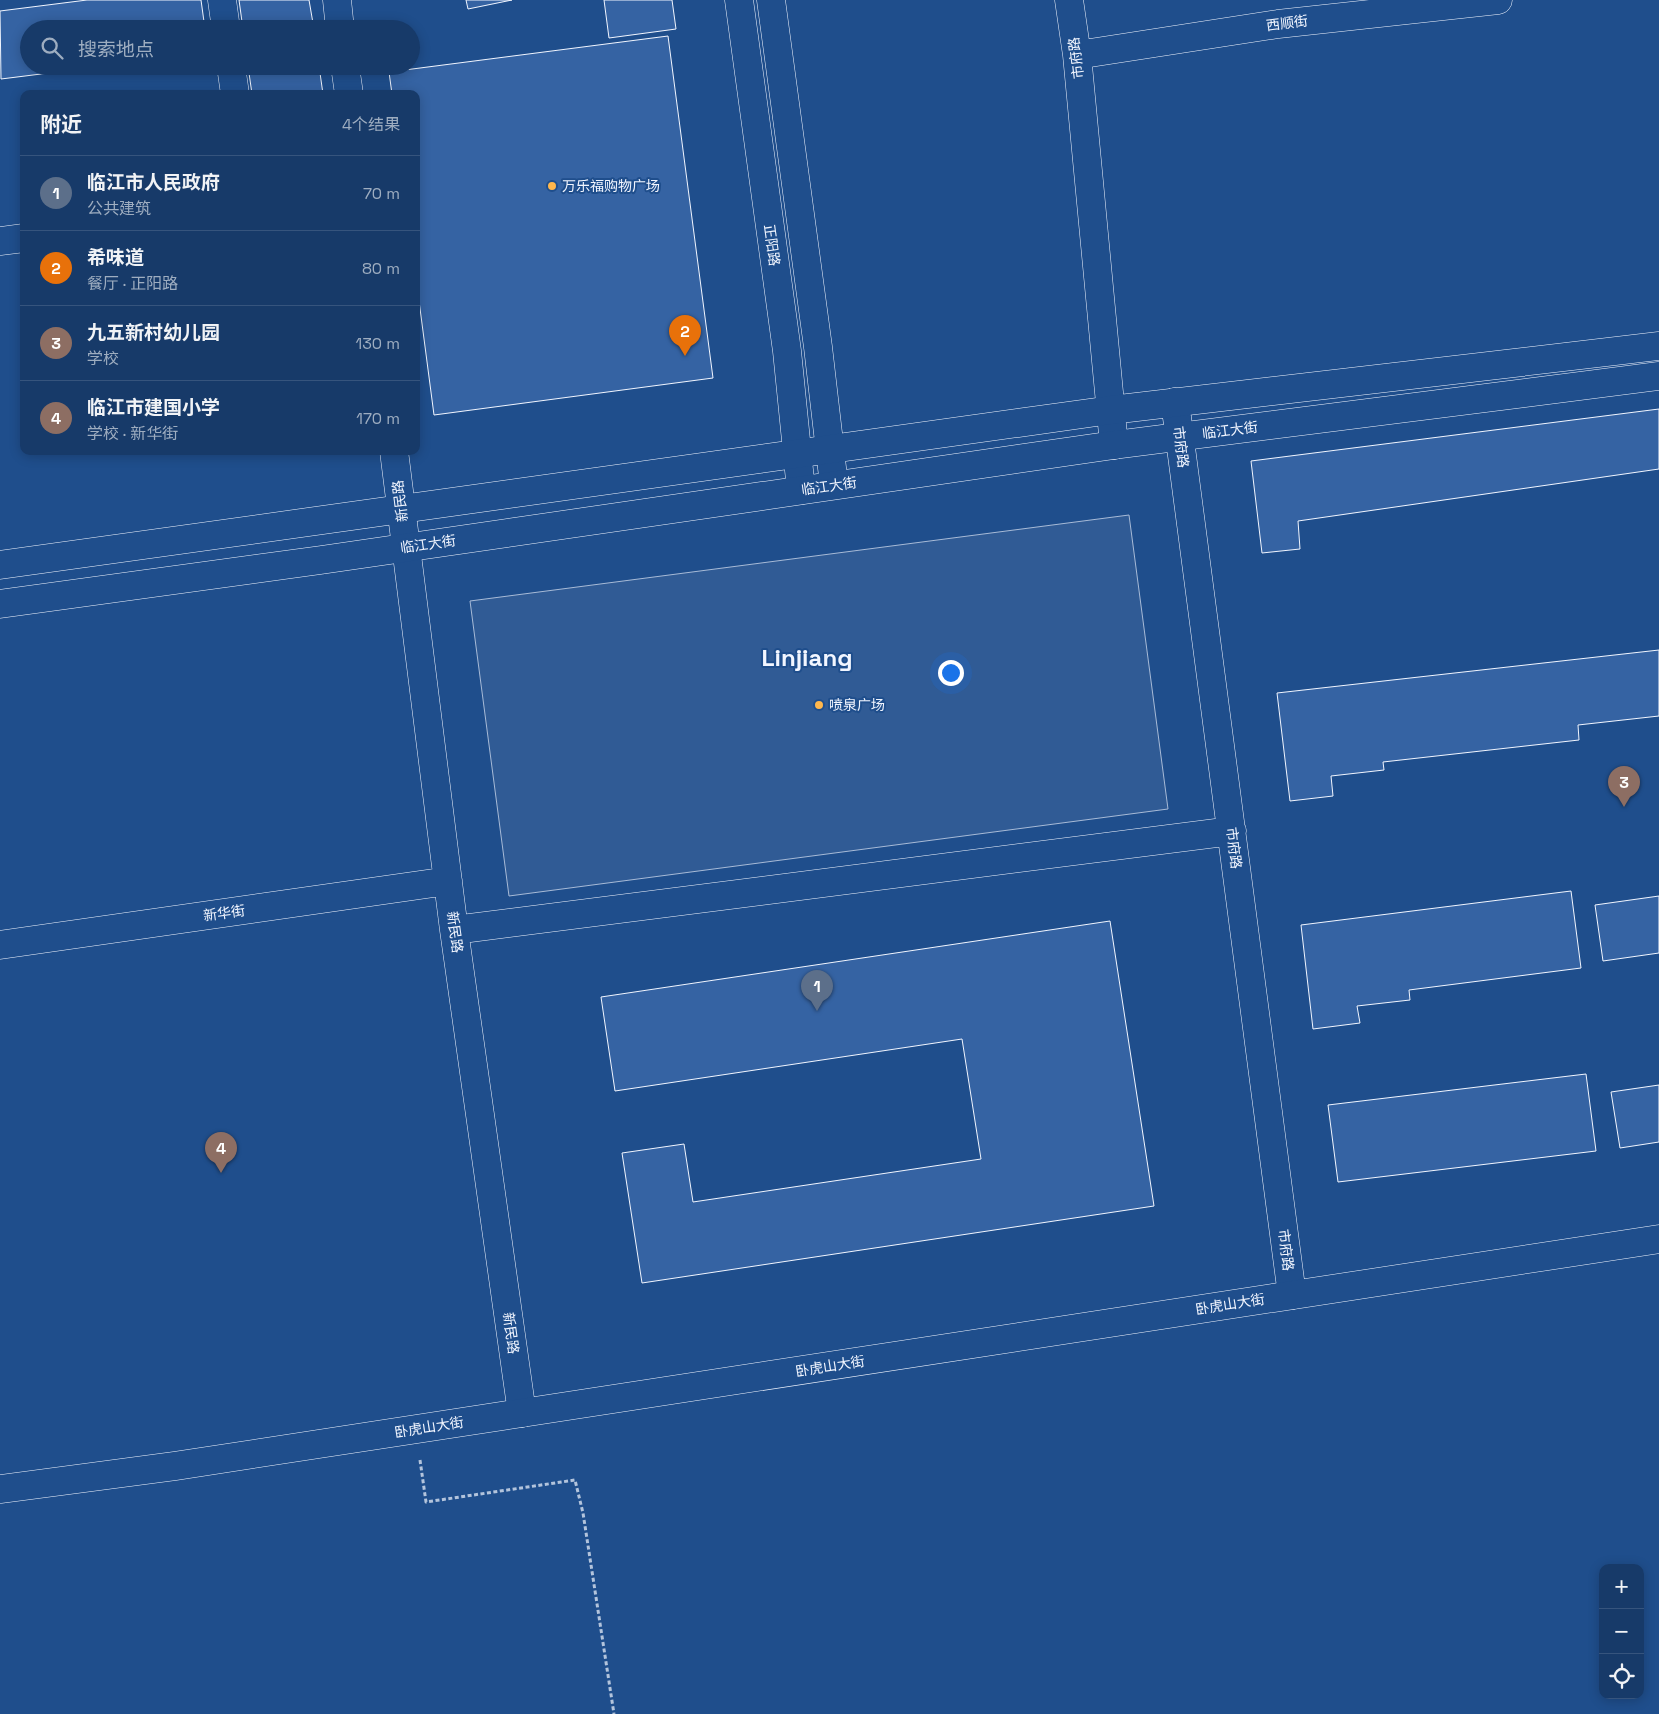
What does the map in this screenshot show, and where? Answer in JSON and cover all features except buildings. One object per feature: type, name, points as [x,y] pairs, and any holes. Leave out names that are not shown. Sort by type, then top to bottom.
[{"type":"main road","points":[[222,0],[225,20]]},
{"type":"main road","points":[[336,0],[339,20]]},
{"type":"main road","name":"正阳路","points":[[739,0],[787,351],[801,490]]},
{"type":"main road","points":[[771,0],[834,485]]},
{"type":"main road","name":"市府路","points":[[1069,0],[1114,445]]},
{"type":"main road","name":"西顺街","points":[[1076,55],[1278,24],[1498,0]]},
{"type":"main road","points":[[232,75],[234,90]]},
{"type":"main road","points":[[346,75],[348,90]]},
{"type":"main road","points":[[0,241],[20,238]]},
{"type":"main road","points":[[0,565],[1111,410],[1659,346]]},
{"type":"main road","name":"临江大街","points":[[0,604],[406,548],[1114,445],[1659,376]]},
{"type":"main road","name":"市府路","points":[[1175,402],[1292,1295]]},
{"type":"main road","name":"新民路","points":[[395,455],[454,930],[522,1413]]},
{"type":"main road","points":[[454,930],[1232,831]]},
{"type":"main road","name":"新华街","points":[[0,945],[448,881]]},
{"type":"main road","name":"卧虎山大街","points":[[0,1489],[175,1466],[1659,1239]]},
{"type":"path","points":[[416,1429],[426,1502],[575,1480],[583,1513],[614,1714]]},
{"type":"shaded area","name":"喷泉广场","points":[[1129,515],[1168,809],[509,896],[470,601]]},
{"type":"place","name":"万乐福购物广场","points":[[552,186]]},
{"type":"place","name":"希味道","points":[[685,356]]},
{"type":"place","name":"喷泉广场","points":[[819,705]]},
{"type":"place","name":"九五新村幼儿园","points":[[1624,807]]},
{"type":"place","name":"临江市人民政府","points":[[817,1011]]},
{"type":"place","name":"临江市建国小学","points":[[221,1173]]},
{"type":"district","name":"Linjiang","points":[[807,657]]}]
